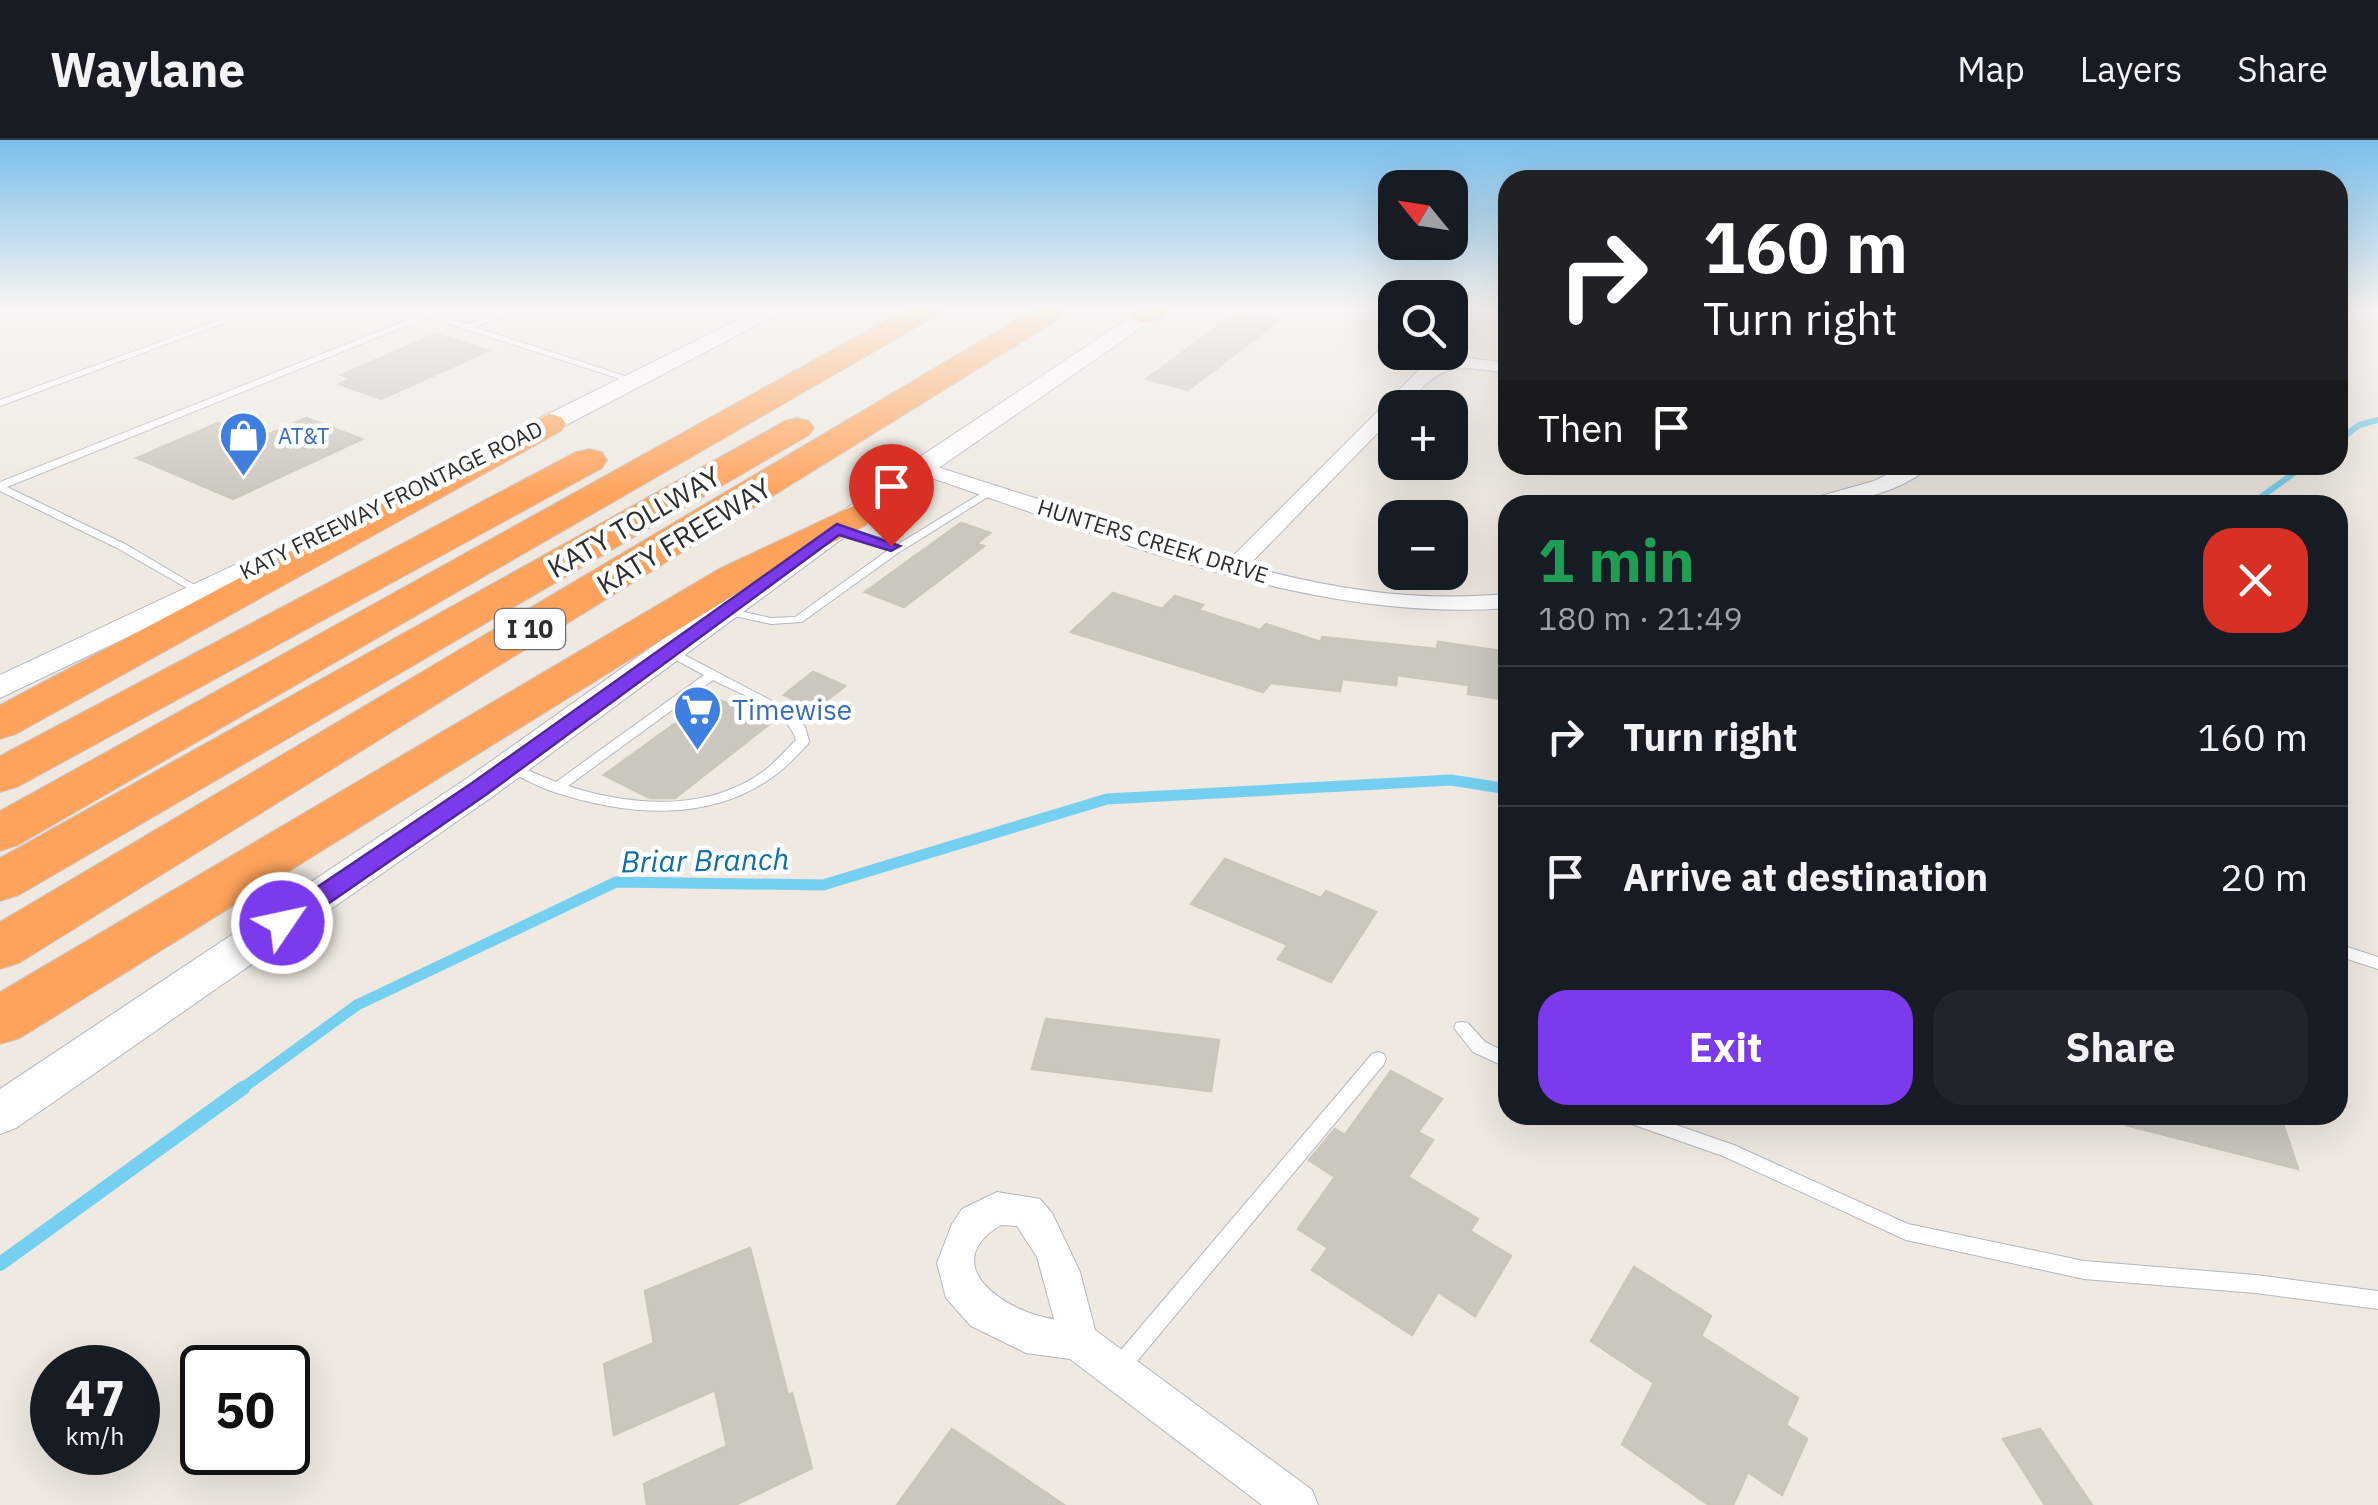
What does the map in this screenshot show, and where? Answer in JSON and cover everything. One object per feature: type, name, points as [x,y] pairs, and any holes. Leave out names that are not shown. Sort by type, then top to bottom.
[{"type":"highway","points":[[0,776],[755,371]]},
{"type":"highway","name":"KATY TOLLWAY","points":[[0,833],[817,371]]},
{"type":"highway","name":"KATY TOLLWAY","points":[[0,882],[894,371]]},
{"type":"highway","name":"KATY FREEWAY","points":[[0,948],[951,371]]},
{"type":"highway","points":[[0,724],[549,424]]},
{"type":"highway","points":[[0,1021],[733,578],[845,523]]},
{"type":"main road","name":"KATY FREEWAY FRONTAGE ROAD","points":[[0,688],[656,371]]},
{"type":"main road","points":[[0,1114],[510,766],[920,468],[1064,371]]},
{"type":"street","points":[[1232,569],[1427,371]]},
{"type":"street","name":"HUNTERS CREEK DRIVE","points":[[920,468],[1232,569],[1380,601],[1479,605],[1498,602]]},
{"type":"street","points":[[1846,495],[1881,485],[1895,475]]},
{"type":"street","points":[[1078,1341],[1296,1505]]},
{"type":"lane","points":[[0,404],[89,371]]},
{"type":"lane","points":[[0,486],[288,371]]},
{"type":"lane","points":[[604,371],[636,381]]},
{"type":"lane","points":[[0,486],[121,546],[200,592]]},
{"type":"lane","points":[[725,610],[771,621],[798,620],[894,551],[990,490]]},
{"type":"lane","points":[[845,523],[894,551]]},
{"type":"lane","points":[[510,766],[556,788],[612,805],[676,808],[714,802],[749,786],[788,760],[803,741],[799,727],[787,714],[668,651]]},
{"type":"lane","points":[[556,788],[713,674]]},
{"type":"lane","points":[[2348,953],[2378,963]]},
{"type":"lane","points":[[1462,1028],[1479,1047],[1498,1056]]},
{"type":"lane","points":[[1117,1370],[1378,1059]]},
{"type":"lane","points":[[1655,1125],[1728,1150],[1906,1232],[2084,1270],[2256,1284],[2378,1300]]},
{"type":"building","points":[[351,371],[444,371],[381,399],[339,384],[351,379],[341,375]]},
{"type":"building","points":[[1158,371],[1213,371],[1188,390],[1147,379]]},
{"type":"building","points":[[306,418],[362,439],[233,499],[137,458],[218,423],[258,439]]},
{"type":"building","points":[[961,523],[990,533],[976,544],[984,546],[904,607],[865,592]]},
{"type":"building","points":[[1113,593],[1162,609],[1175,596],[1203,605],[1198,610],[1260,630],[1266,624],[1321,642],[1322,637],[1437,649],[1438,642],[1498,651],[1498,698],[1468,694],[1469,685],[1397,675],[1396,685],[1342,679],[1340,691],[1271,683],[1263,692],[1071,632]]},
{"type":"building","points":[[813,672],[845,686],[815,709],[784,695]]},
{"type":"building","points":[[712,697],[772,722],[675,798],[650,798],[604,775]]},
{"type":"building","points":[[1225,859],[1321,898],[1326,891],[1376,912],[1331,982],[1278,959],[1288,945],[1191,904]]},
{"type":"building","points":[[1046,1019],[1219,1040],[1211,1091],[1032,1069]]},
{"type":"building","points":[[1391,1071],[1442,1099],[1418,1132],[1433,1140],[1408,1177],[1478,1219],[1470,1231],[1511,1256],[1475,1316],[1438,1292],[1412,1335],[1312,1270],[1328,1248],[1298,1229],[1335,1177],[1309,1160],[1335,1129],[1345,1135]]},
{"type":"building","points":[[2126,1125],[2283,1125],[2298,1169]]},
{"type":"building","points":[[750,1248],[788,1395],[792,1393],[812,1468],[735,1505],[647,1505],[644,1484],[727,1446],[715,1390],[614,1435],[604,1364],[654,1343],[645,1291]]},
{"type":"building","points":[[1634,1267],[1711,1316],[1701,1336],[1798,1398],[1786,1425],[1807,1439],[1782,1495],[1748,1472],[1733,1505],[1709,1505],[1622,1444],[1654,1383],[1591,1341]]},
{"type":"building","points":[[952,1429],[1064,1505],[897,1505]]},
{"type":"building","points":[[2040,1429],[2092,1505],[2045,1505],[2003,1439]]},
{"type":"waterway","name":"Briar Branch","points":[[2348,433],[2359,425],[2378,420]]},
{"type":"waterway","name":"Briar Branch","points":[[2264,495],[2291,475]]},
{"type":"waterway","name":"Briar Branch","points":[[240,1090],[357,1005],[616,882],[823,885],[1107,799],[1451,780],[1498,787]]},
{"type":"waterway","name":"Briar Branch","points":[[0,1264],[243,1088]]},
{"type":"place","name":"AT&T","points":[[243,478]]},
{"type":"place","name":"Timewise","points":[[697,752]]},
{"type":"route","points":[[282,923],[480,788],[837,529],[891,546]]}]
